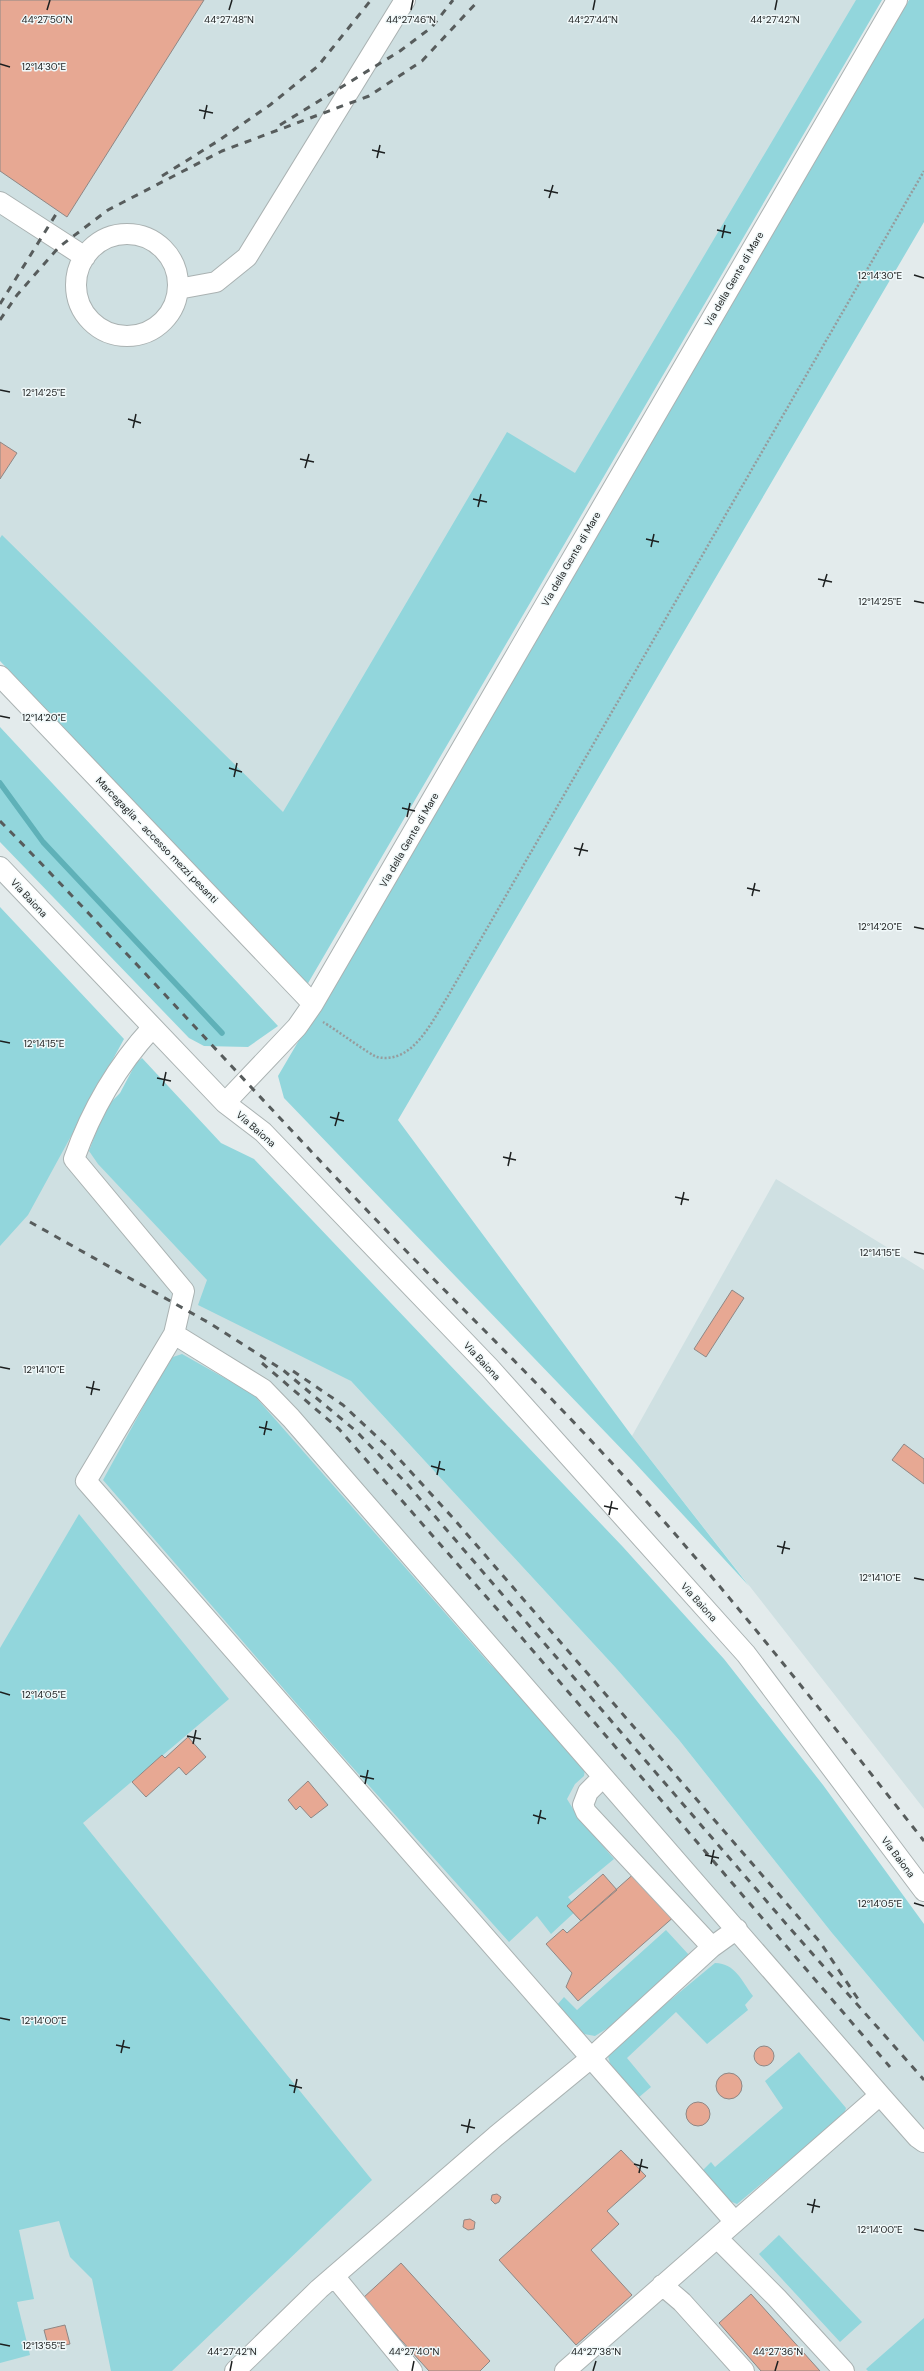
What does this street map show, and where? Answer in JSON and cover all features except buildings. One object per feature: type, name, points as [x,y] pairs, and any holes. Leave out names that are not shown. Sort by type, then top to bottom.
[{"type":"street","points":[[178,289],[216,282],[247,257],[405,0]]},
{"type":"street","name":"Via della Gente di Mare","points":[[225,1103],[311,1008],[897,0]]},
{"type":"street","points":[[0,202],[85,257]]},
{"type":"street","points":[[122,234],[144,237],[163,248],[172,260],[177,274],[178,289],[175,304],[167,318],[155,328],[141,335],[126,336],[110,334],[97,326],[86,316],[79,302],[77,279],[85,257],[94,246],[107,238],[122,234]]},
{"type":"street","name":"Marcegaglia - accesso mezzi pesanti","points":[[0,676],[311,1008]]},
{"type":"street","name":"Via Baiona","points":[[0,867],[225,1103],[263,1132],[489,1367],[740,1648],[924,1891]]},
{"type":"street","points":[[152,1028],[132,1050],[85,1128],[74,1159],[184,1290],[174,1334],[86,1481],[735,2222]]},
{"type":"street","points":[[174,1334],[263,1389],[737,1929],[917,2137],[924,2142]]},
{"type":"street","points":[[602,1777],[588,1792],[583,1804],[586,1812],[712,1947]]},
{"type":"street","points":[[235,2371],[334,2276],[496,2136],[591,2058],[712,1947],[737,1929]]},
{"type":"street","points":[[566,2371],[880,2094]]},
{"type":"street","points":[[717,2238],[844,2371]]},
{"type":"street","points":[[334,2276],[412,2371]]},
{"type":"street","points":[[662,2286],[682,2302],[744,2371]]},
{"type":"path","points":[[311,1008],[376,1057],[402,1056],[420,1039],[448,996],[924,171]]},
{"type":"shaded area","points":[[0,0],[860,0],[321,917],[0,643]]},
{"type":"shaded area","points":[[856,0],[882,0],[307,985],[0,661],[0,538],[2,535],[283,812],[507,432],[575,473]]},
{"type":"shaded area","points":[[909,0],[924,0],[924,222],[398,1120],[632,1436],[749,1586],[634,1462],[284,1098],[278,1076]]},
{"type":"shaded area","points":[[0,727],[278,1026],[248,1047],[204,1046],[189,1038],[0,842]]},
{"type":"shaded area","points":[[0,907],[124,1039],[28,1215],[0,1246]]},
{"type":"shaded area","points":[[0,991],[351,1381],[615,1667],[679,1740],[832,1933],[924,2042],[924,2371],[0,2371]]},
{"type":"shaded area","points":[[142,1058],[221,1143],[254,1159],[623,1547],[724,1659],[823,1785],[924,1924],[924,2042],[832,1933],[679,1740],[615,1667],[351,1381],[198,1305],[207,1280],[98,1164],[89,1151],[105,1108],[120,1093],[136,1063]]},
{"type":"shaded area","points":[[776,1179],[924,1270],[924,1809],[632,1436]]},
{"type":"shaded area","points":[[182,1354],[253,1394],[488,1662],[586,1762],[584,1776],[575,1784],[567,1799],[578,1817],[614,1859],[568,1897],[578,1909],[551,1934],[537,1916],[509,1942],[329,1741],[103,1480],[170,1358]]},
{"type":"shaded area","points":[[79,1514],[229,1699],[83,1823],[372,2180],[172,2371],[111,2371],[92,2279],[70,2257],[59,2221],[19,2230],[34,2299],[17,2302],[30,2355],[0,2363],[0,1648]]},
{"type":"shaded area","points":[[666,1930],[689,1955],[611,2026],[595,2036],[584,2034],[557,2005],[564,1997],[577,2010]]},
{"type":"shaded area","points":[[715,1963],[728,1966],[733,1970],[753,1996],[745,2005],[748,2010],[707,2044],[676,2012],[627,2058],[651,2087],[638,2098],[611,2067],[608,2056],[616,2045]]},
{"type":"shaded area","points":[[799,2052],[846,2108],[844,2115],[737,2204],[727,2200],[702,2171],[711,2162],[715,2167],[783,2108],[765,2081]]},
{"type":"shaded area","points":[[779,2235],[862,2322],[840,2342],[759,2254]]},
{"type":"shaded area","points":[[924,2318],[924,2371],[868,2371],[866,2369]]},
{"type":"waterway","points":[[0,783],[43,842],[222,1033]]},
{"type":"railway","points":[[162,176],[218,141],[270,105],[318,66],[371,0]]},
{"type":"railway","points":[[280,125],[400,51],[432,27],[453,0]]},
{"type":"railway","points":[[0,320],[17,295],[59,247],[108,210],[222,151],[369,96],[422,61],[479,0]]},
{"type":"railway","points":[[0,304],[58,211]]},
{"type":"railway","points":[[0,821],[361,1204],[571,1419],[639,1493],[749,1621],[924,1841]]},
{"type":"railway","points":[[30,1222],[211,1324],[283,1370],[357,1432],[408,1485],[788,1926],[924,2080]]},
{"type":"railway","points":[[262,1363],[339,1429],[504,1617],[890,2067]]},
{"type":"railway","points":[[293,1371],[343,1405],[390,1449],[453,1518],[820,1942],[858,1999]]}]
